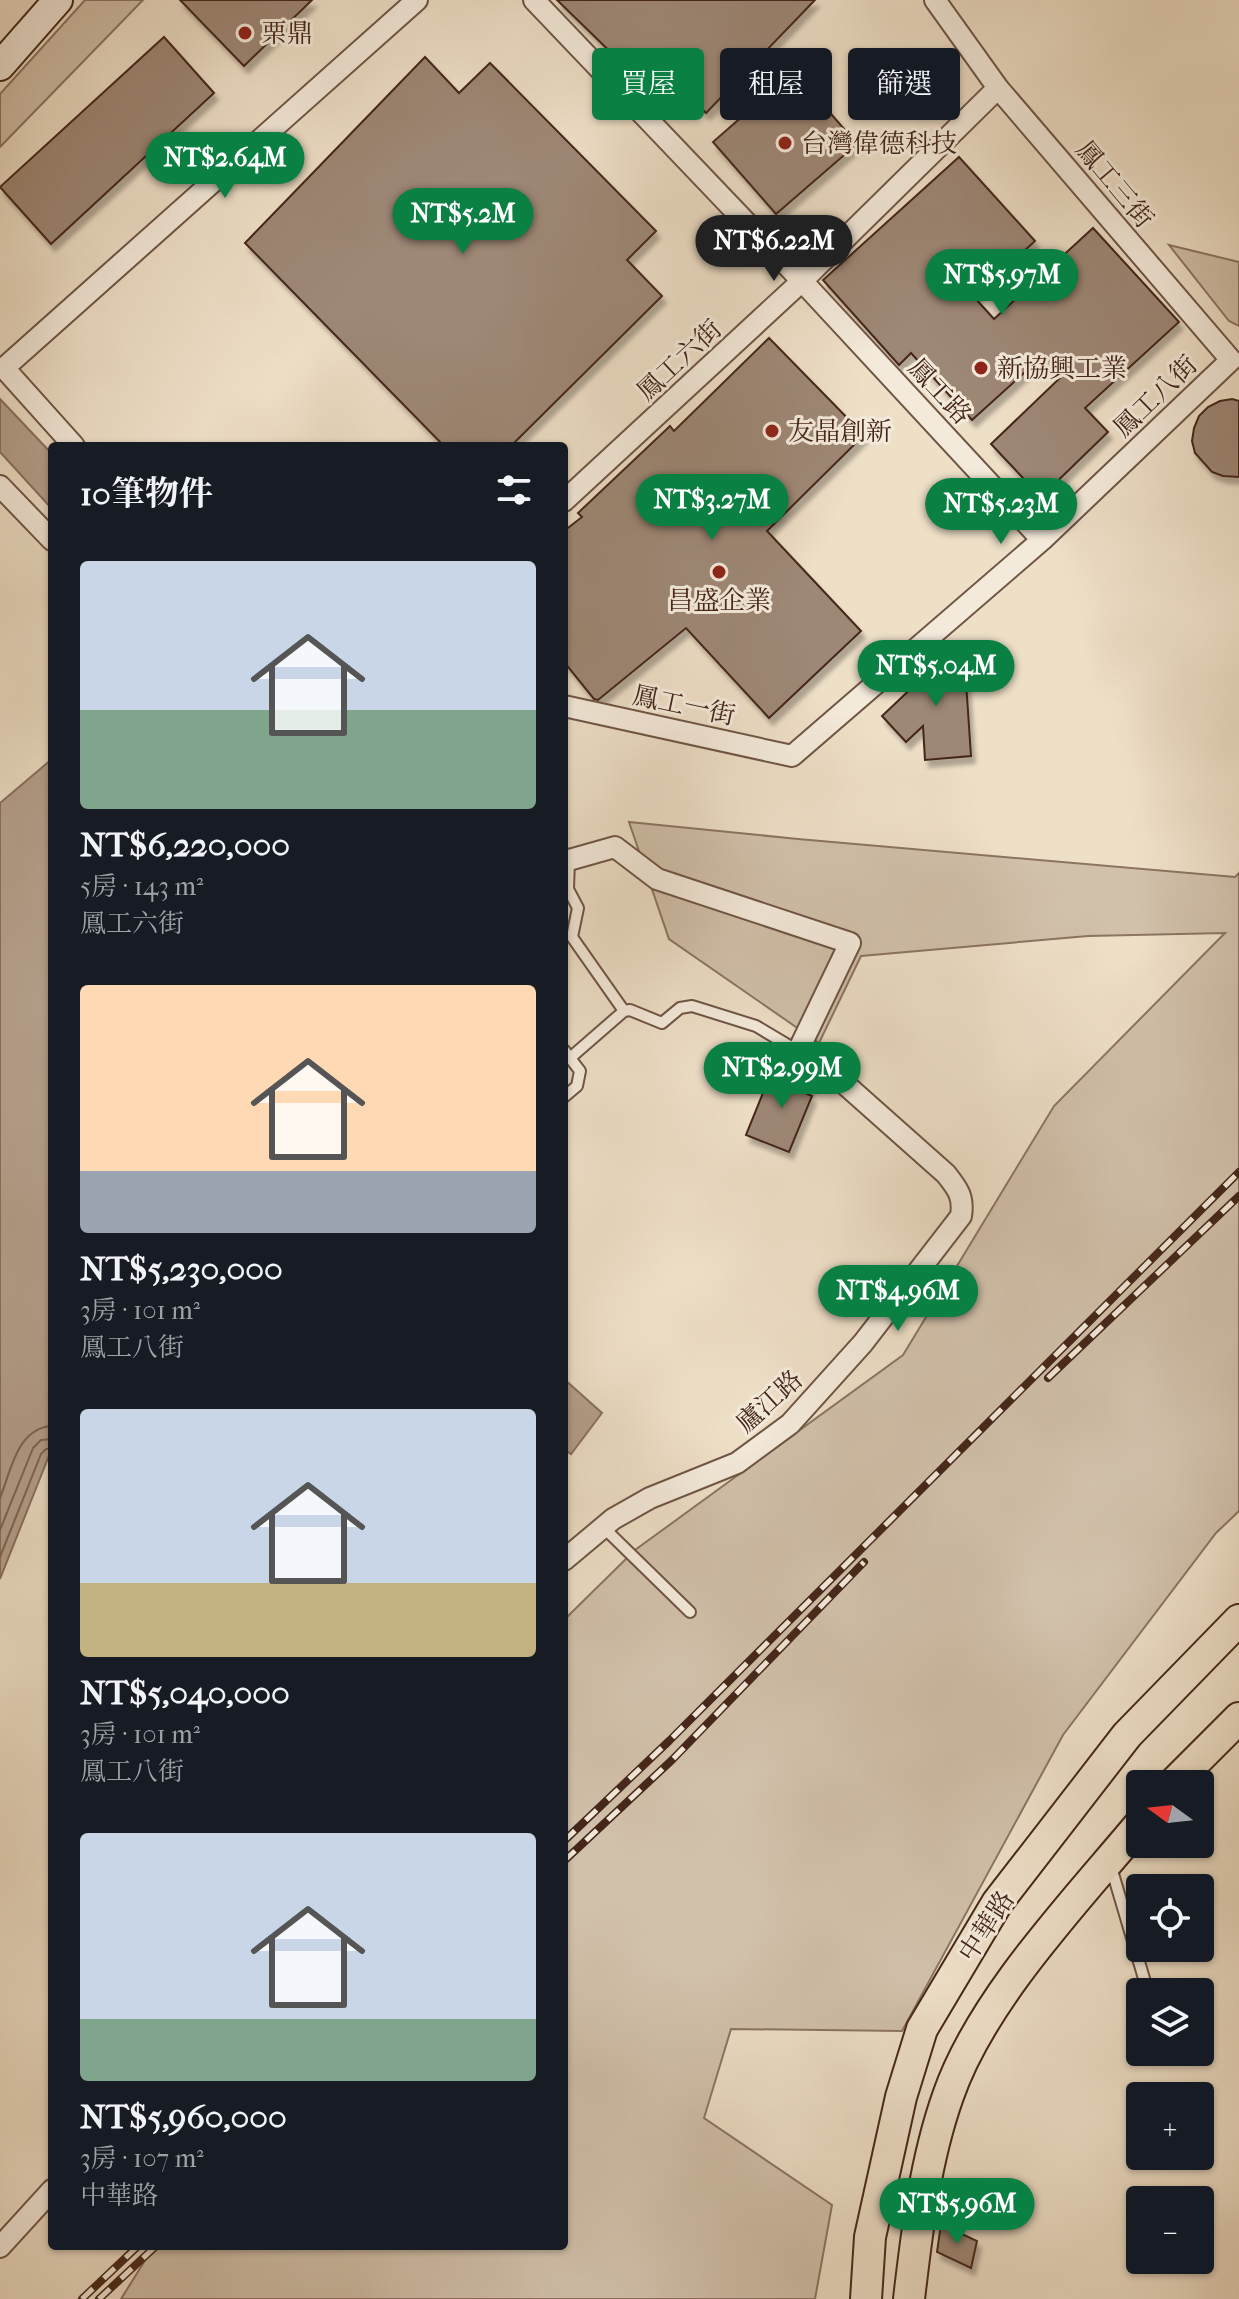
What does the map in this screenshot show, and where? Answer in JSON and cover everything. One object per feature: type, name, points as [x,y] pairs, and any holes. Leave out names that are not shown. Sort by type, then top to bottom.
[{"type":"main road","name":"中華路","points":[[866,2299],[870,2237],[901,2097],[922,2029],[997,1903],[1127,1735],[1239,1620]]},
{"type":"main road","points":[[1187,1770],[1239,1718]]},
{"type":"main road","name":"中華路","points":[[909,2299],[926,2176],[948,2095],[979,2029],[1039,1945],[1126,1841]]},
{"type":"street","points":[[0,66],[58,0]]},
{"type":"street","points":[[70,442],[4,368],[417,0]]},
{"type":"street","name":"鳳工路","points":[[534,0],[802,281],[1042,540]]},
{"type":"street","name":"鳳工三街","points":[[935,0],[998,88],[1231,360]]},
{"type":"street","name":"鳳工六街","points":[[568,497],[802,281],[998,88]]},
{"type":"street","name":"鳳工八街","points":[[792,756],[1042,540],[1231,360]]},
{"type":"street","points":[[0,486],[48,536]]},
{"type":"street","name":"鳳工一街","points":[[568,707],[792,756]]},
{"type":"street","points":[[568,860],[615,847],[657,879],[850,943],[798,1051]]},
{"type":"street","name":"廬江路","points":[[568,1557],[603,1527],[650,1498],[737,1463],[790,1424],[863,1343],[961,1216],[963,1203],[960,1192],[946,1174],[829,1070],[798,1051]]},
{"type":"street","points":[[0,2247],[48,2194]]},
{"type":"lane","points":[[568,889],[578,908],[572,937],[624,1011]]},
{"type":"lane","points":[[568,1053],[624,1011],[630,1010],[662,1023],[680,1008],[692,1006],[756,1026],[798,1051]]},
{"type":"lane","points":[[568,1055],[580,1071],[577,1086],[568,1094]]},
{"type":"lane","points":[[603,1527],[690,1612]]},
{"type":"lane","points":[[1109,1861],[1144,1978]]},
{"type":"shaded area","points":[[85,0],[143,0],[0,147],[0,94]]},
{"type":"shaded area","points":[[1169,245],[1239,262],[1239,326],[1229,321]]},
{"type":"shaded area","points":[[629,822],[1235,877],[1239,873],[1239,1511],[1216,1533],[1063,1735],[902,2031],[731,2029],[704,2118],[832,2205],[815,2299],[121,2299],[152,2250],[568,2250],[568,1616],[635,1550],[903,1355],[1054,1106],[1225,933],[1088,936],[861,956],[819,1043],[669,939]]},
{"type":"water","points":[[0,399],[48,450],[48,505],[0,452]]},
{"type":"water","points":[[48,762],[48,1458],[0,1579],[0,803]]},
{"type":"water","points":[[568,1383],[602,1413],[571,1454],[568,1452]]},
{"type":"building","name":"栗鼎","points":[[180,0],[312,0],[244,66]]},
{"type":"building","points":[[557,0],[815,0],[769,48],[720,48],[720,98],[706,113],[704,48],[606,48]]},
{"type":"building","points":[[164,37],[214,93],[51,244],[0,187]]},
{"type":"building","points":[[425,57],[459,93],[490,63],[656,231],[627,260],[662,296],[515,442],[440,442],[245,243]]},
{"type":"building","name":"台灣偉德科技","points":[[832,115],[857,144],[776,214],[713,142],[738,120],[832,120]]},
{"type":"building","points":[[959,157],[1035,241],[974,297],[994,319],[1093,228],[1179,322],[1085,408],[1108,432],[1041,497],[991,444],[1063,375],[1044,355],[972,420],[911,353],[899,365],[823,280]]},
{"type":"building","points":[[769,338],[864,435],[767,531],[861,631],[769,718],[686,628],[598,700],[568,667],[568,528],[582,517],[578,513],[670,426],[674,431]]},
{"type":"building","points":[[1232,399],[1239,401],[1239,477],[1212,472],[1195,453],[1192,441],[1199,416],[1208,407]]},
{"type":"building","points":[[964,652],[971,756],[925,760],[923,726],[906,742],[882,716],[920,680],[919,664],[930,654]]},
{"type":"building","points":[[787,1067],[814,1077],[807,1094],[812,1096],[789,1152],[746,1135],[769,1078],[780,1083]]},
{"type":"building","points":[[941,2224],[977,2241],[971,2268],[937,2252]]},
{"type":"railway","points":[[568,1837],[669,1741],[1239,1172]]},
{"type":"railway","points":[[1048,1378],[1239,1196]]},
{"type":"railway","points":[[568,1857],[672,1760],[864,1562]]},
{"type":"railway","points":[[82,2299],[134,2250]]},
{"type":"railway","points":[[99,2299],[152,2250]]},
{"type":"place","name":"栗鼎","points":[[245,33]]},
{"type":"place","name":"台灣偉德科技","points":[[785,143]]},
{"type":"place","name":"新協興工業","points":[[981,368]]},
{"type":"place","name":"友晶創新","points":[[772,431]]},
{"type":"place","name":"昌盛企業","points":[[719,572]]}]
